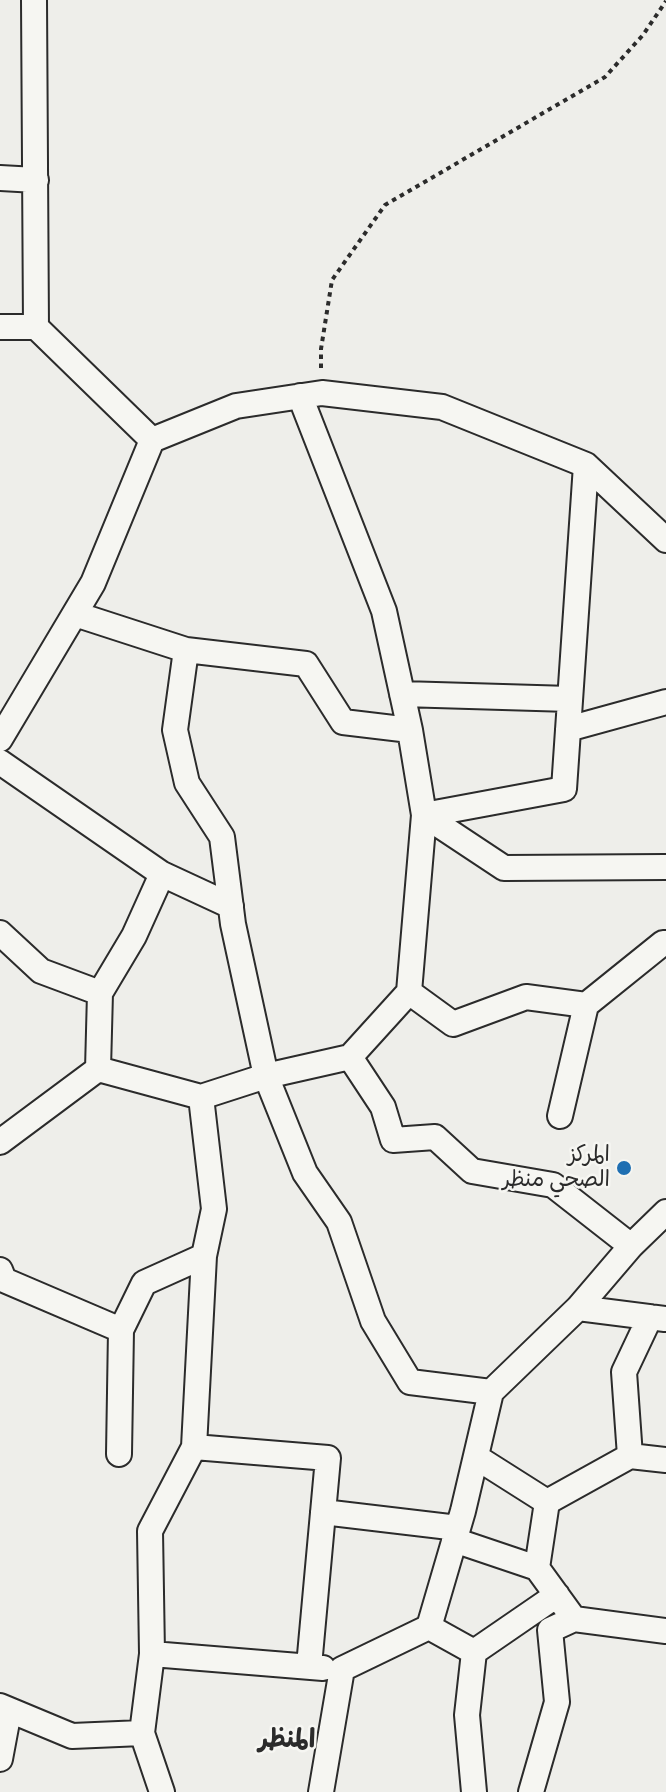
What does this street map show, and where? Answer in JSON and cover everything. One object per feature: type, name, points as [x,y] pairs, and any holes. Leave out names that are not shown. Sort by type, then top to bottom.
[{"type":"street","points":[[34,0],[36,327]]},
{"type":"street","points":[[0,178],[36,180]]},
{"type":"street","points":[[0,327],[36,327],[152,440]]},
{"type":"street","points":[[98,1069],[201,1097],[266,1076],[350,1057],[409,992],[424,815],[410,730],[384,611],[311,395]]},
{"type":"street","points":[[0,739],[93,584],[152,440],[236,406],[311,395],[442,407],[586,465],[666,540]]},
{"type":"street","points":[[424,815],[564,789],[586,465]]},
{"type":"street","points":[[75,614],[186,650],[306,664],[343,722],[410,730]]},
{"type":"street","points":[[186,650],[175,730],[187,783],[222,837],[231,906],[266,1076],[305,1173],[339,1222],[373,1321],[410,1382],[491,1392]]},
{"type":"street","points":[[402,694],[570,699]]},
{"type":"street","points":[[568,729],[666,702]]},
{"type":"street","points":[[0,762],[162,874],[231,906]]},
{"type":"street","points":[[424,815],[504,868],[666,867]]},
{"type":"street","points":[[98,1069],[100,993],[134,936],[162,874]]},
{"type":"street","points":[[0,933],[41,971],[100,993]]},
{"type":"street","points":[[560,1116],[586,1005],[663,943],[666,943]]},
{"type":"street","points":[[409,992],[453,1023],[526,997],[586,1005]]},
{"type":"street","points":[[350,1057],[383,1107],[393,1140],[435,1137],[472,1171],[553,1185],[631,1246]]},
{"type":"street","points":[[0,1142],[98,1069]]},
{"type":"street","points":[[162,1792],[142,1733],[152,1654],[150,1531],[194,1447],[204,1256],[214,1209],[201,1097]]},
{"type":"street","points":[[152,1654],[342,1669],[429,1627],[456,1534],[491,1392],[578,1308],[631,1246],[666,1212]]},
{"type":"street","points":[[119,1454],[121,1329],[144,1283],[204,1256]]},
{"type":"street","points":[[0,1270],[4,1280],[121,1329]]},
{"type":"street","points":[[578,1308],[658,1318],[624,1372],[630,1456]]},
{"type":"street","points":[[194,1447],[328,1458],[309,1666]]},
{"type":"street","points":[[547,1502],[630,1456],[666,1460]]},
{"type":"street","points":[[476,1457],[547,1502]]},
{"type":"street","points":[[537,1568],[547,1502]]},
{"type":"street","points":[[323,1512],[456,1534],[537,1568],[574,1619]]},
{"type":"street","points":[[474,1792],[467,1715],[474,1652],[557,1595]]},
{"type":"street","points":[[531,1792],[557,1702],[550,1630],[574,1619],[666,1631]]},
{"type":"street","points":[[429,1627],[474,1652]]},
{"type":"street","points":[[321,1792],[342,1669]]},
{"type":"street","points":[[0,1759],[4,1708],[72,1736],[142,1733]]},
{"type":"path","points":[[311,395],[332,280],[385,205],[605,77],[644,35],[666,1]]},
{"type":"place","name":"المركز الصحي منظر","points":[[624,1168]]},
{"type":"district","name":"المنظر","points":[[287,1740]]}]
